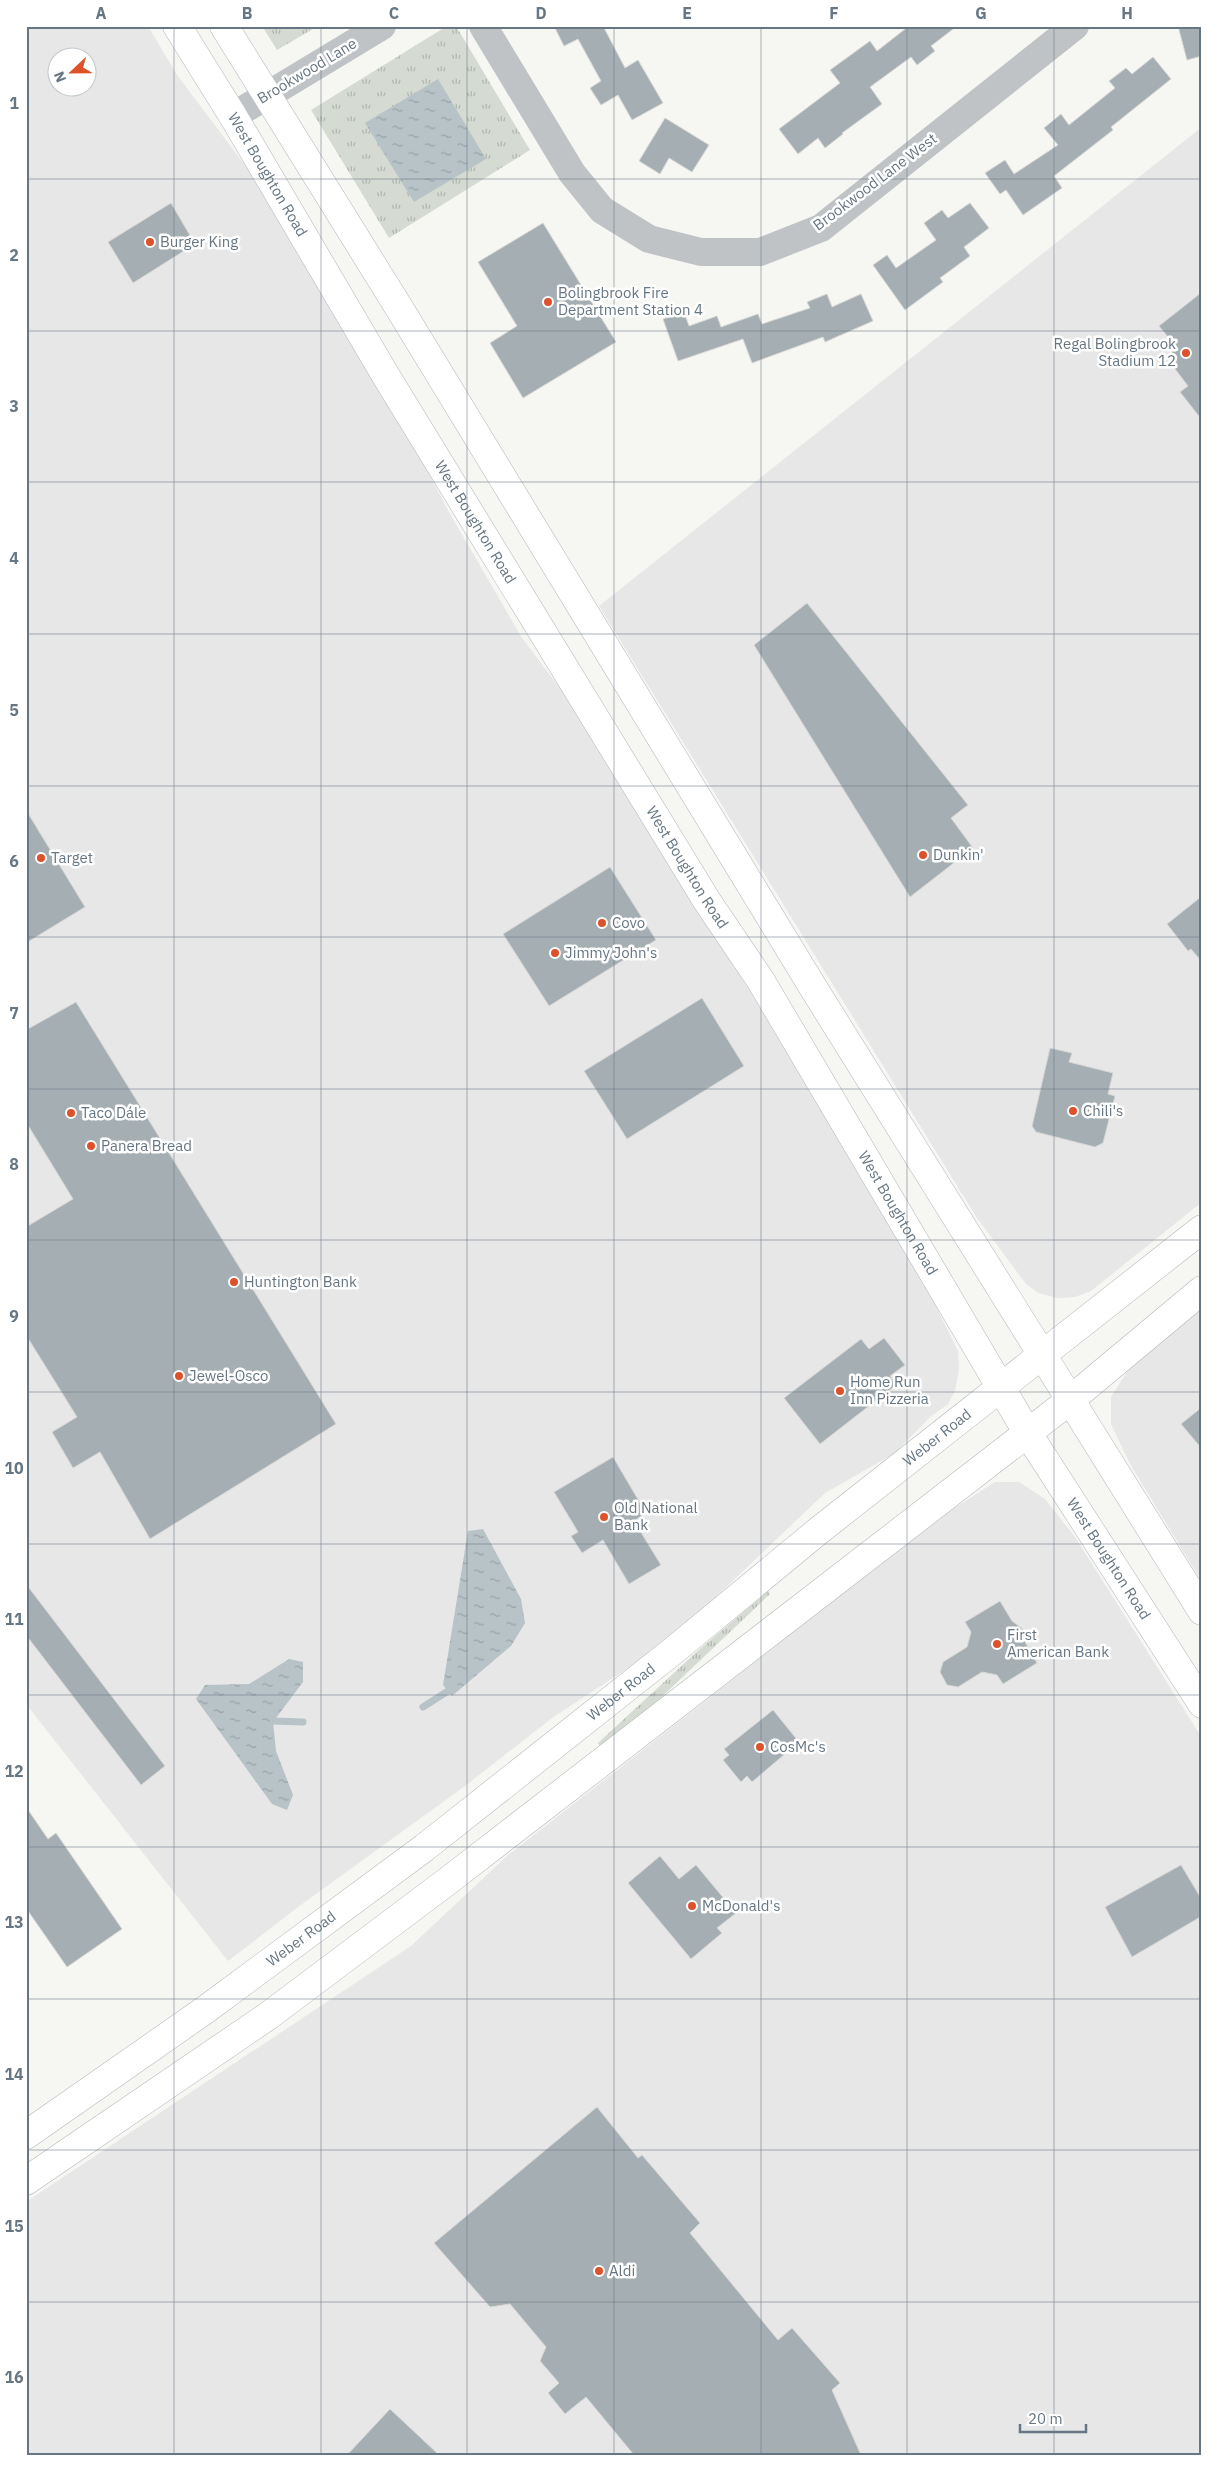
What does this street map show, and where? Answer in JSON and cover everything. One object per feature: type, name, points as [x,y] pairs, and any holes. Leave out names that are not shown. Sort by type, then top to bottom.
[{"type":"main road","name":"West Boughton Road","points":[[177,26],[233,116],[386,376],[702,893],[761,981],[1027,1432],[1202,1704]]},
{"type":"main road","points":[[224,26],[401,311],[814,989],[1202,1611]]},
{"type":"main road","name":"Weber Road","points":[[26,2134],[190,2021],[424,1848],[673,1651],[817,1532],[1202,1229]]},
{"type":"main road","points":[[26,2181],[276,2010],[449,1880],[1069,1400],[1202,1290]]},
{"type":"street","name":"Brookwood Lane","points":[[233,116],[382,26]]},
{"type":"street","name":"Brookwood Lane West","points":[[483,26],[572,173],[602,210],[649,239],[701,252],[760,252],[821,228],[1074,26]]},
{"type":"shaded area","points":[[26,26],[148,26],[177,75],[253,176],[391,402],[450,514],[522,638],[600,741],[923,1280],[958,1351],[959,1370],[955,1391],[948,1404],[930,1417],[895,1453],[825,1493],[699,1613],[648,1655],[552,1718],[465,1786],[298,1907],[228,1961],[26,1704]]},
{"type":"shaded area","points":[[1202,127],[1202,1202],[1091,1291],[1075,1297],[1058,1298],[1038,1293],[1026,1284],[977,1218],[599,606]]},
{"type":"shaded area","points":[[1202,1309],[1202,1582],[1130,1464],[1111,1424],[1111,1397],[1130,1367]]},
{"type":"shaded area","points":[[995,1482],[1019,1482],[1045,1499],[1075,1537],[1202,1738],[1202,2455],[26,2455],[26,2202],[411,1946],[507,1856],[942,1516]]},
{"type":"green space","points":[[262,26],[318,26],[277,50]]},
{"type":"green space","points":[[447,26],[456,26],[530,150],[389,238],[311,110]]},
{"type":"green space","points":[[768,1591],[770,1594],[649,1709],[600,1746],[598,1743],[702,1647]]},
{"type":"water","points":[[438,79],[486,159],[414,202],[365,123]]},
{"type":"water","points":[[483,1529],[521,1599],[525,1623],[511,1646],[452,1696],[443,1685],[468,1531]]},
{"type":"water","points":[[289,1659],[303,1662],[303,1682],[273,1722],[276,1751],[293,1795],[287,1810],[272,1804],[196,1699],[205,1685],[249,1684]]},
{"type":"building","points":[[554,26],[603,26],[625,68],[638,60],[663,103],[632,120],[618,95],[601,105],[590,88],[601,81],[578,39],[564,46]]},
{"type":"building","points":[[909,26],[957,26],[931,46],[935,51],[917,65],[911,57],[870,87],[882,104],[825,148],[818,138],[798,154],[779,129],[840,83],[830,70],[870,41],[877,51]]},
{"type":"building","points":[[1178,26],[1202,26],[1202,56],[1187,60]]},
{"type":"building","points":[[1153,57],[1171,79],[1111,127],[1113,130],[1054,176],[1062,188],[1023,215],[1006,190],[1000,194],[985,173],[1005,160],[1014,174],[1058,145],[1044,128],[1061,114],[1069,125],[1115,88],[1109,81],[1126,68],[1132,74]]},
{"type":"building","points":[[665,118],[709,145],[692,172],[669,158],[660,174],[639,161]]},
{"type":"building","points":[[171,203],[195,244],[133,283],[108,242]]},
{"type":"building","points":[[970,203],[989,228],[964,247],[970,256],[940,278],[943,282],[905,310],[873,265],[887,255],[896,268],[936,240],[924,223],[942,210],[948,218]]},
{"type":"building","name":"Bolingbrook Fire Department Station 4","points":[[543,223],[616,342],[523,398],[490,343],[517,326],[478,262]]},
{"type":"building","name":"Regal Bolingbrook Stadium 12","points":[[1202,292],[1202,420],[1180,392],[1188,386],[1166,357],[1177,348],[1159,326]]},
{"type":"building","points":[[827,294],[832,307],[861,294],[873,321],[825,342],[823,337],[752,363],[743,339],[678,361],[663,319],[684,312],[689,326],[717,316],[721,327],[758,314],[762,324],[810,308],[807,302]]},
{"type":"building","points":[[807,603],[968,805],[951,818],[973,848],[910,897],[754,645]]},
{"type":"building","name":"Target","points":[[26,810],[85,907],[26,943]]},
{"type":"building","points":[[610,867],[656,940],[549,1006],[503,934]]},
{"type":"building","points":[[1202,896],[1202,962],[1191,949],[1188,951],[1167,924]]},
{"type":"building","points":[[702,998],[744,1066],[627,1139],[584,1071]]},
{"type":"building","name":"Jewel-Osco","points":[[76,1002],[336,1424],[150,1539],[100,1452],[73,1468],[52,1432],[77,1417],[26,1335],[26,1227],[73,1199],[26,1122],[26,1030]]},
{"type":"building","name":"Chili's","points":[[1050,1048],[1072,1053],[1069,1062],[1113,1073],[1108,1094],[1115,1096],[1103,1143],[1095,1147],[1036,1132],[1032,1126]]},
{"type":"building","name":"Home Run Inn Pizzeria","points":[[884,1338],[905,1365],[890,1376],[896,1385],[820,1444],[784,1398],[861,1339],[869,1349]]},
{"type":"building","points":[[1202,1407],[1202,1449],[1181,1424]]},
{"type":"building","name":"Old National Bank","points":[[613,1457],[646,1513],[634,1521],[661,1565],[629,1584],[603,1540],[582,1553],[571,1536],[578,1532],[554,1492]]},
{"type":"building","points":[[26,1584],[165,1766],[141,1785],[26,1635]]},
{"type":"building","name":"First American Bank","points":[[1000,1601],[1012,1621],[1024,1630],[1025,1642],[1037,1663],[1003,1684],[997,1675],[982,1672],[958,1687],[947,1685],[940,1672],[943,1662],[967,1647],[971,1632],[965,1622]]},
{"type":"building","points":[[773,1710],[799,1742],[752,1782],[747,1776],[741,1782],[723,1760],[729,1755],[724,1749]]},
{"type":"building","points":[[26,1807],[48,1839],[56,1833],[122,1929],[67,1967],[26,1908]]},
{"type":"building","name":"McDonald's","points":[[660,1856],[679,1879],[696,1865],[736,1913],[717,1928],[722,1933],[691,1959],[628,1883]]},
{"type":"building","points":[[1181,1865],[1202,1900],[1202,1916],[1132,1957],[1105,1907]]},
{"type":"building","points":[[597,2107],[638,2158],[642,2155],[700,2223],[690,2233],[778,2340],[792,2328],[840,2383],[832,2390],[861,2455],[634,2455],[586,2397],[565,2414],[548,2393],[559,2383],[540,2361],[546,2347],[510,2304],[490,2307],[434,2243]]},
{"type":"building","points":[[390,2409],[439,2455],[347,2455]]},
{"type":"waterway","points":[[423,1707],[448,1691]]},
{"type":"waterway","points":[[273,1721],[303,1722]]},
{"type":"place","name":"Burger King","points":[[150,242]]},
{"type":"place","name":"Bolingbrook Fire Department Station 4","points":[[548,302]]},
{"type":"place","name":"Regal Bolingbrook Stadium 12","points":[[1186,353]]},
{"type":"place","name":"Dunkin'","points":[[923,855]]},
{"type":"place","name":"Target","points":[[41,858]]},
{"type":"place","name":"Covo","points":[[602,923]]},
{"type":"place","name":"Jimmy John's","points":[[555,953]]},
{"type":"place","name":"Chili's","points":[[1073,1111]]},
{"type":"place","name":"Taco Dále","points":[[71,1113]]},
{"type":"place","name":"Panera Bread","points":[[91,1146]]},
{"type":"place","name":"Huntington Bank","points":[[234,1282]]},
{"type":"place","name":"Jewel-Osco","points":[[179,1376]]},
{"type":"place","name":"Home Run Inn Pizzeria","points":[[840,1391]]},
{"type":"place","name":"Old National Bank","points":[[604,1517]]},
{"type":"place","name":"First American Bank","points":[[997,1644]]},
{"type":"place","name":"CosMc's","points":[[760,1747]]},
{"type":"place","name":"McDonald's","points":[[692,1906]]},
{"type":"place","name":"Aldi","points":[[599,2271]]}]
